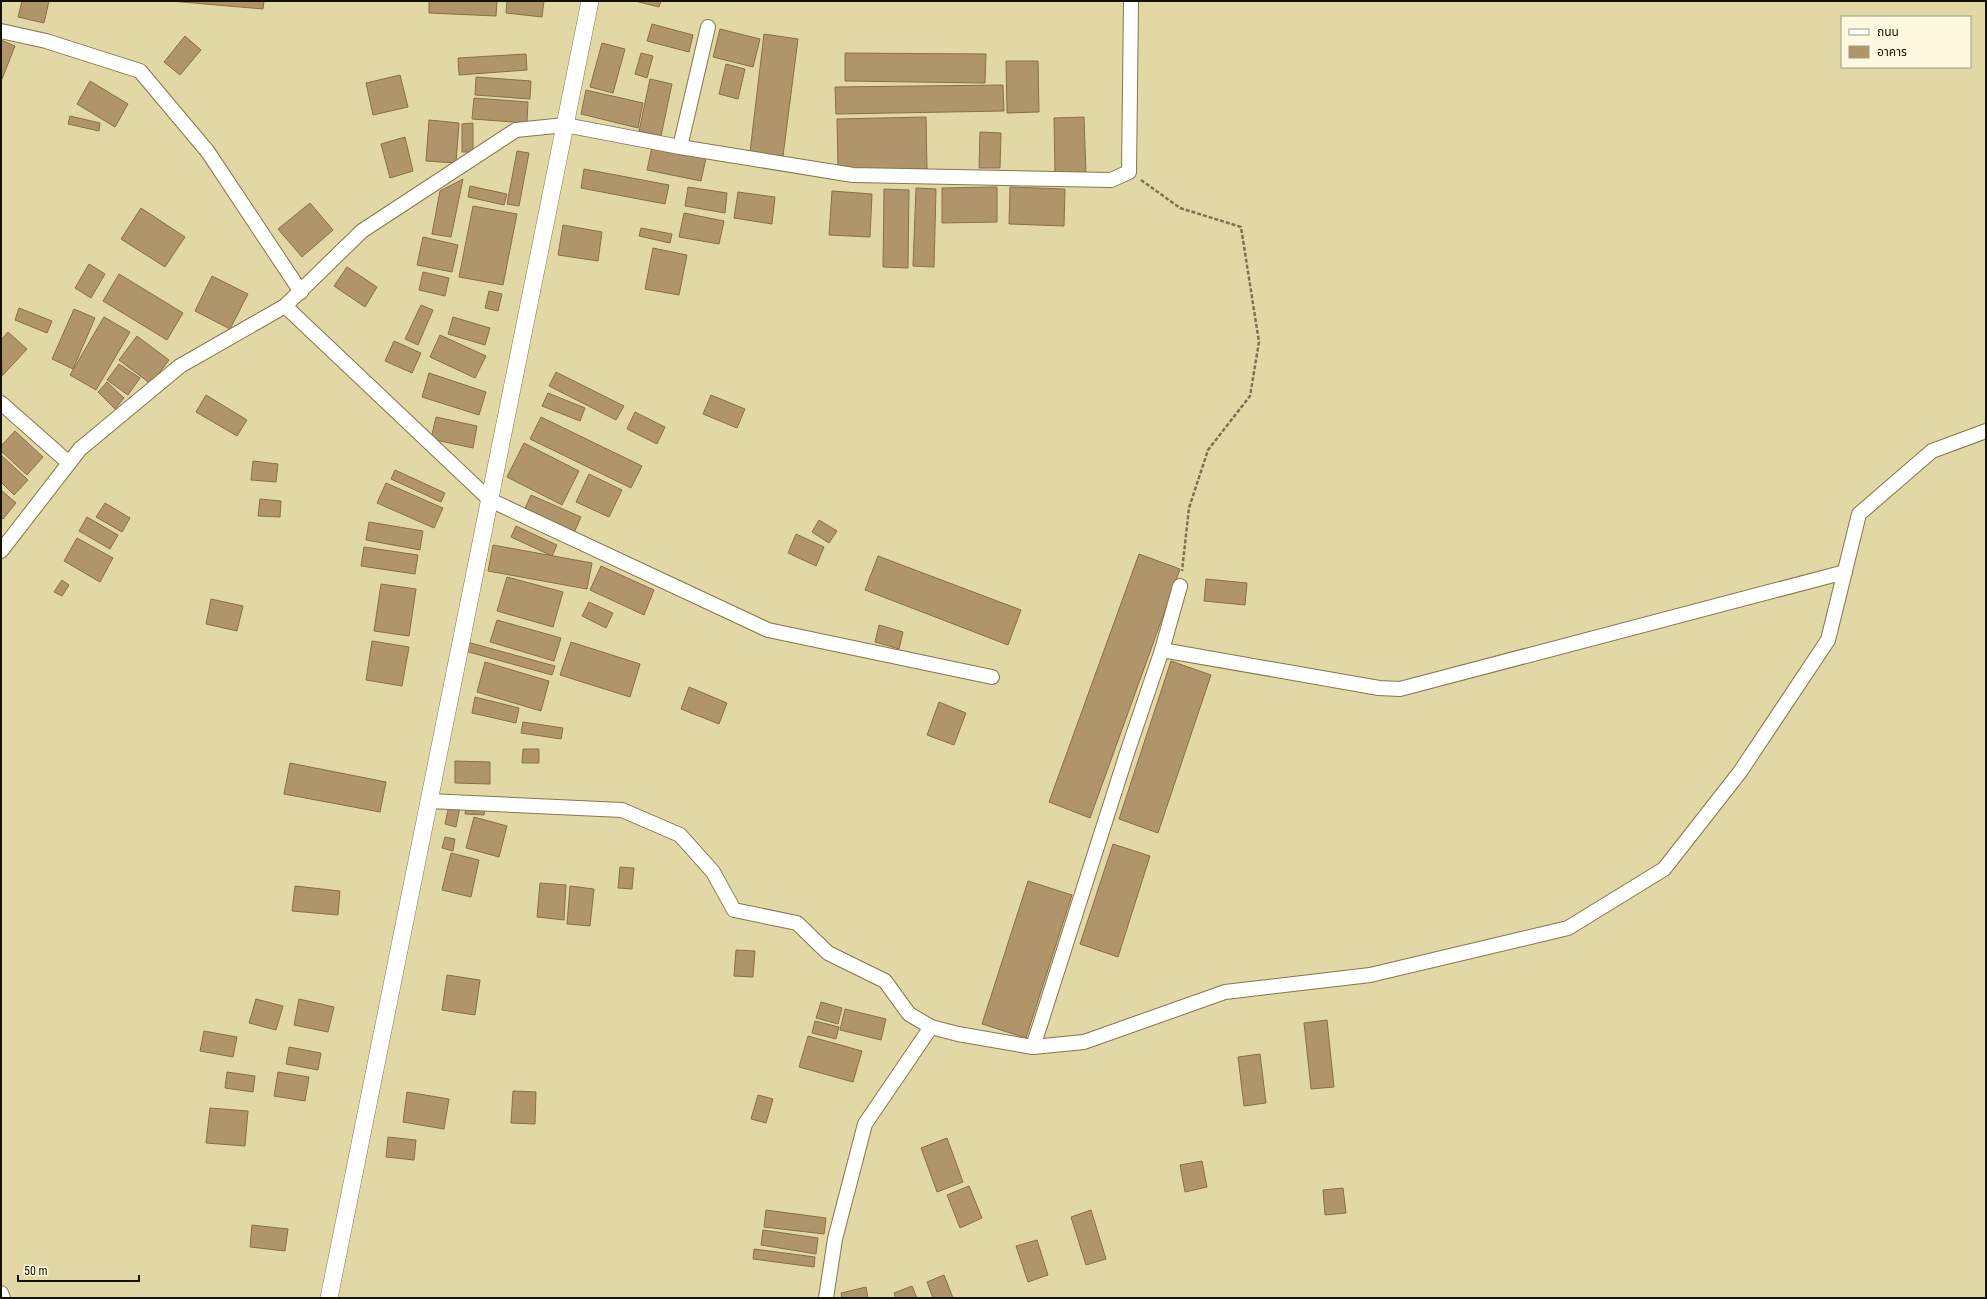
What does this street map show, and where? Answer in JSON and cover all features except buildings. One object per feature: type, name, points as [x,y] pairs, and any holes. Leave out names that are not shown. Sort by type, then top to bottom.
[{"type":"street","points":[[330,1298],[590,1]]},
{"type":"street","points":[[1,551],[80,449],[180,366],[285,306],[362,231],[516,130],[565,125],[680,147],[852,175],[1111,180],[1129,172],[1131,1]]},
{"type":"street","points":[[680,147],[708,27]]},
{"type":"street","points":[[1,31],[46,41],[140,71],[208,152],[301,292]]},
{"type":"street","points":[[285,306],[490,500],[768,630],[992,677]]},
{"type":"street","points":[[1,403],[69,463]]},
{"type":"street","points":[[429,801],[622,810],[680,835],[713,872],[734,910],[797,923],[828,953],[885,981],[908,1014],[931,1027],[958,1034],[1033,1047],[1084,1042],[1225,992],[1370,975],[1568,928],[1664,870],[1740,772],[1828,640],[1860,514],[1932,451],[1986,431]]},
{"type":"street","points":[[1162,650],[1379,688],[1400,689],[1845,572]]},
{"type":"street","points":[[1033,1047],[1127,753],[1162,650],[1180,586]]},
{"type":"street","points":[[826,1298],[835,1239],[865,1124],[931,1027]]},
{"type":"street","points":[[1,1293],[3,1298]]},
{"type":"path","points":[[1129,172],[1180,208],[1241,227],[1260,342],[1250,396],[1208,450],[1189,508],[1180,586]]}]
